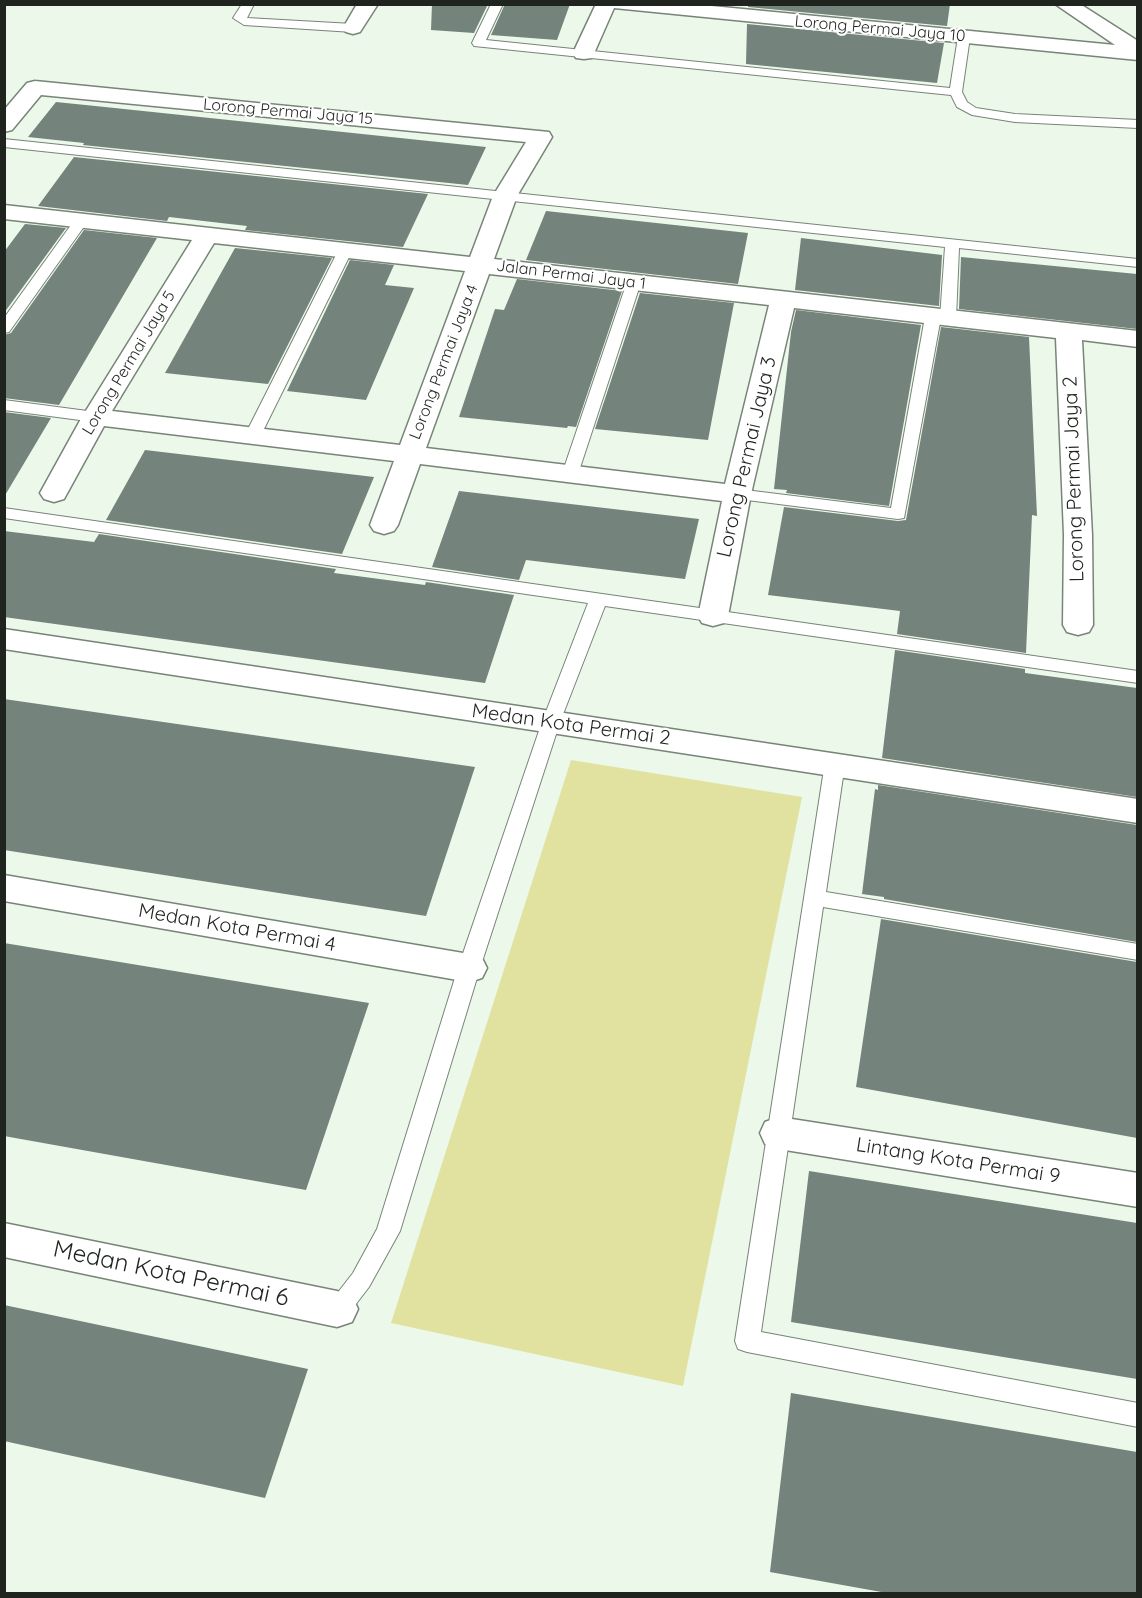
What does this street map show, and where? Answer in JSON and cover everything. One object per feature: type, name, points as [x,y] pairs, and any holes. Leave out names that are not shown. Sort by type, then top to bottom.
[{"type":"street","points":[[352,28],[368,4]]},
{"type":"street","points":[[584,53],[606,4]]},
{"type":"street","name":"Lorong Permai Jaya 10","points":[[622,4],[1137,53]]},
{"type":"street","points":[[1065,4],[1137,53]]},
{"type":"street","name":"Lorong Permai Jaya 15","points":[[4,125],[35,88],[541,137]]},
{"type":"street","name":"Lorong Permai Jaya 4","points":[[384,525],[482,265],[505,196],[541,137]]},
{"type":"street","name":"Jalan Permai Jaya 1","points":[[4,212],[1137,339]]},
{"type":"street","name":"Lorong Permai Jaya 5","points":[[54,493],[95,417],[207,235]]},
{"type":"street","name":"Lorong Permai Jaya 3","points":[[713,615],[737,494],[783,299]]},
{"type":"street","name":"Lorong Permai Jaya 2","points":[[1069,333],[1078,535],[1078,625]]},
{"type":"street","points":[[95,417],[737,494]]},
{"type":"street","name":"Medan Kota Permai 2","points":[[4,639],[835,763],[1137,811]]},
{"type":"street","name":"Medan Kota Permai 4","points":[[4,888],[470,968]]},
{"type":"street","name":"Lintang Kota Permai 9","points":[[779,1132],[1137,1190]]},
{"type":"street","name":"Medan Kota Permai 6","points":[[4,1240],[337,1309]]},
{"type":"lane","points":[[248,4],[239,18],[244,21],[352,28]]},
{"type":"lane","points":[[497,4],[478,43],[956,92]]},
{"type":"lane","points":[[964,37],[956,92],[962,104],[972,111],[987,115],[1137,124]]},
{"type":"lane","points":[[4,143],[1137,263]]},
{"type":"lane","points":[[4,329],[81,221]]},
{"type":"lane","points":[[737,494],[898,514],[941,318],[952,245]]},
{"type":"lane","points":[[253,435],[346,249]]},
{"type":"lane","points":[[570,474],[634,282]]},
{"type":"lane","points":[[4,405],[95,417]]},
{"type":"lane","points":[[4,513],[1137,677]]},
{"type":"lane","points":[[337,1309],[361,1280],[388,1231],[470,968],[551,722],[598,599]]},
{"type":"lane","points":[[835,763],[747,1341],[1137,1414]]},
{"type":"lane","points":[[814,898],[1137,952]]},
{"type":"green space","points":[[571,760],[802,797],[683,1386],[391,1323]]},
{"type":"building","points":[[432,4],[488,4],[474,33],[431,30]]},
{"type":"building","points":[[505,4],[570,4],[557,40],[491,35]]},
{"type":"building","points":[[748,4],[950,4],[947,26],[748,7]]},
{"type":"building","points":[[747,24],[944,43],[937,83],[746,64]]},
{"type":"building","points":[[56,102],[486,147],[468,185],[83,145],[84,143],[28,137]]},
{"type":"building","points":[[74,157],[428,194],[403,247],[245,230],[247,226],[169,217],[167,221],[38,206]]},
{"type":"building","points":[[546,211],[748,233],[738,284],[526,260]]},
{"type":"building","points":[[25,224],[66,228],[4,313],[4,252]]},
{"type":"building","points":[[84,230],[157,238],[59,405],[4,398],[4,335],[11,333]]},
{"type":"building","points":[[801,238],[942,255],[939,306],[795,290]]},
{"type":"building","points":[[235,248],[332,258],[268,384],[165,373]]},
{"type":"building","points":[[961,257],[1137,274],[1137,329],[959,309]]},
{"type":"building","points":[[350,260],[394,265],[385,285],[414,288],[366,400],[287,391]]},
{"type":"building","points":[[517,279],[622,291],[576,427],[459,417],[495,309],[504,310]]},
{"type":"building","points":[[640,293],[734,303],[708,440],[595,429]]},
{"type":"building","points":[[796,310],[921,325],[889,506],[786,493],[787,490],[774,489],[791,332]]},
{"type":"building","points":[[941,327],[1029,337],[1037,516],[1032,515],[1026,653],[897,634],[900,611],[768,595],[784,507],[898,521],[906,520]]},
{"type":"building","points":[[4,412],[51,418],[4,497]]},
{"type":"building","points":[[145,450],[374,477],[342,554],[106,520]]},
{"type":"building","points":[[459,491],[699,519],[685,579],[526,560],[519,580],[432,567]]},
{"type":"building","points":[[4,531],[94,542],[99,534],[336,569],[334,573],[425,585],[426,582],[514,595],[485,683],[4,617]]},
{"type":"building","points":[[895,650],[1025,669],[1025,673],[1137,688],[1137,797],[882,758]]},
{"type":"building","points":[[4,699],[475,767],[426,916],[4,850]]},
{"type":"building","points":[[878,785],[1137,825],[1137,942],[862,894],[875,789],[878,790]]},
{"type":"building","points":[[881,919],[1137,962],[1137,1138],[856,1087]]},
{"type":"building","points":[[4,943],[369,1003],[306,1190],[4,1136]]},
{"type":"building","points":[[809,1171],[1137,1223],[1137,1379],[791,1322]]},
{"type":"building","points":[[4,1305],[308,1369],[265,1498],[4,1441]]},
{"type":"building","points":[[791,1393],[1137,1452],[1137,1593],[887,1593],[770,1572]]}]
